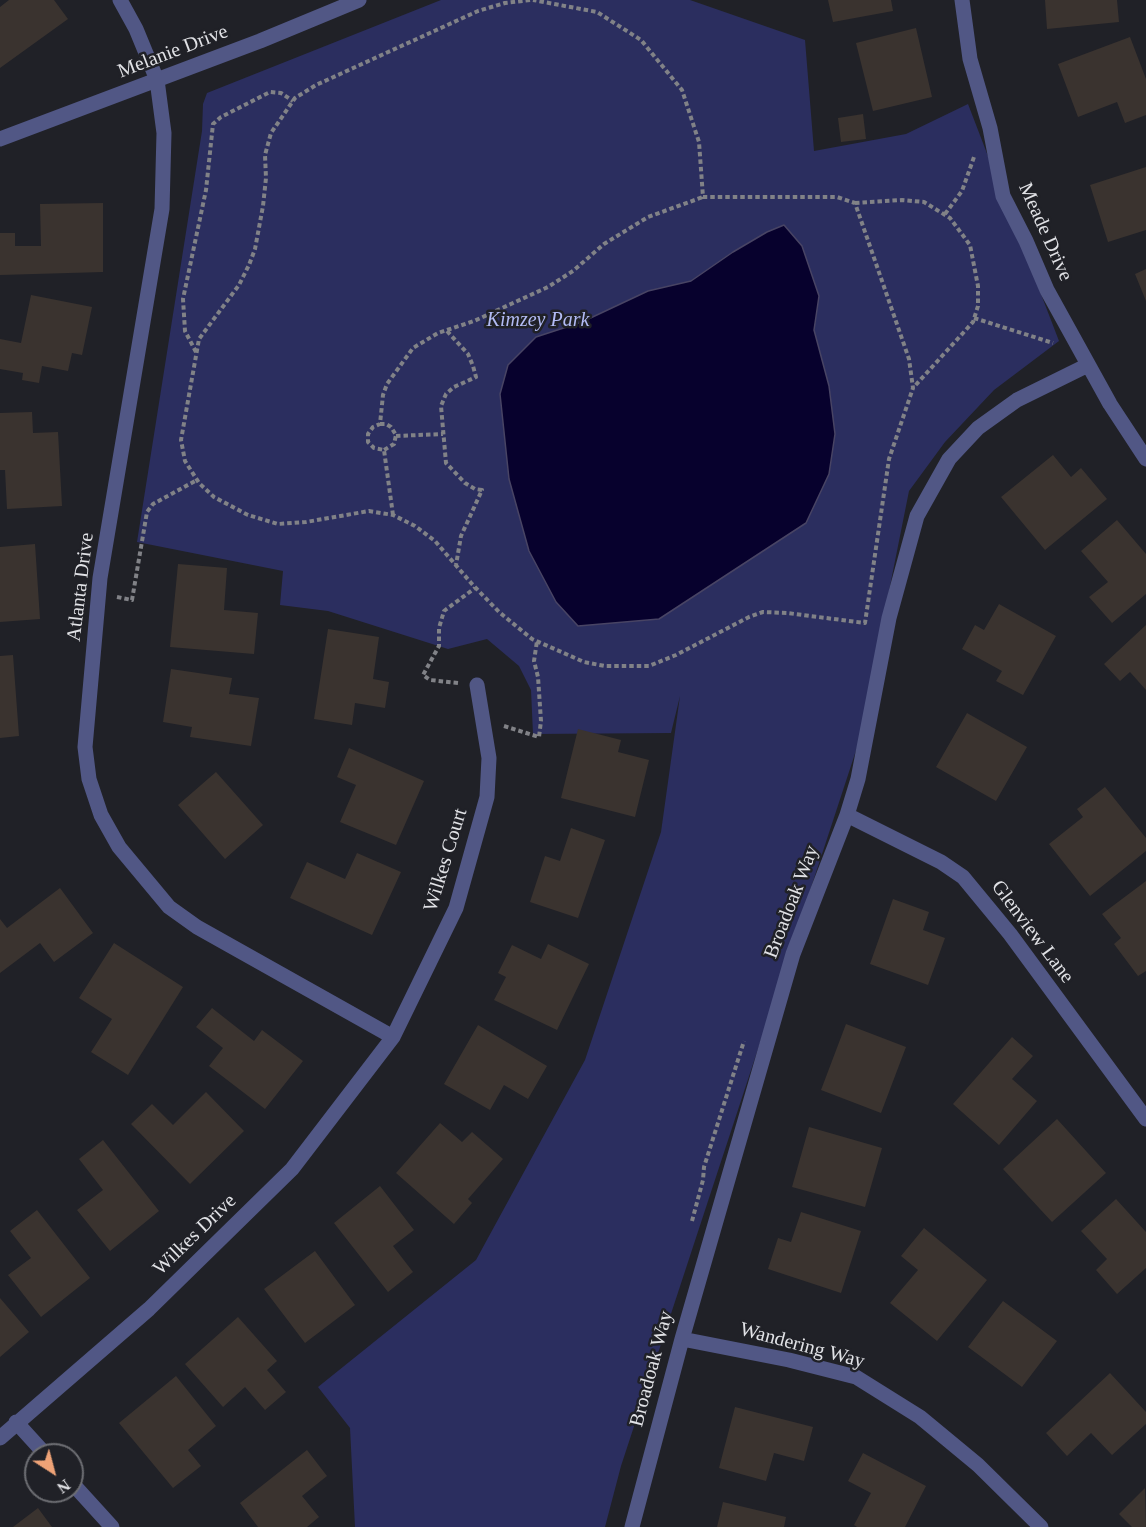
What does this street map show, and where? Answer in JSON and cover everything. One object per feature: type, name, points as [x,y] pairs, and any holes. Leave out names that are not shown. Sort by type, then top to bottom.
[{"type":"street","name":"Atlanta Drive","points":[[120,0],[136,29],[157,80],[164,133],[162,209],[99,594],[85,747],[89,779],[98,806],[119,847],[169,907],[197,927],[393,1037]]},
{"type":"street","name":"Melanie Drive","points":[[0,140],[260,41],[359,0]]},
{"type":"street","name":"Meade Drive","points":[[962,0],[970,59],[990,128],[1003,196],[1047,290],[1110,404],[1146,459]]},
{"type":"street","name":"Broadoak Way","points":[[632,1527],[682,1339],[793,954],[847,815],[858,779],[889,618],[917,516],[949,459],[978,428],[1017,400],[1088,365]]},
{"type":"street","name":"Wilkes Court","points":[[393,1037],[456,908],[488,797],[489,758],[477,685]]},
{"type":"street","name":"Glenview Lane","points":[[847,815],[941,862],[963,877],[1011,934],[1146,1119]]},
{"type":"street","name":"Wilkes Drive","points":[[0,1438],[149,1310],[292,1169],[393,1037]]},
{"type":"street","name":"Wandering Way","points":[[682,1339],[789,1360],[856,1377],[920,1417],[978,1465],[1041,1527]]},
{"type":"street","points":[[16,1422],[35,1443]]},
{"type":"street","points":[[84,1496],[112,1527]]},
{"type":"path","points":[[380,424],[383,395],[387,384],[413,348],[438,333],[474,321],[549,287],[573,272],[604,244],[648,217],[703,197],[837,197],[855,203],[902,200],[924,202],[945,214],[970,245],[978,286],[978,306],[964,334],[913,388],[889,459],[865,624],[764,612],[749,617],[676,655],[649,666],[605,666],[584,662],[537,641],[499,612],[435,541],[416,526],[393,515],[369,511],[306,522],[278,524],[248,515],[214,498],[197,480],[185,461],[181,440],[199,339],[238,285],[252,257],[263,206],[266,178],[265,155],[271,133],[294,101],[316,85],[478,11],[505,3],[532,0],[597,12],[641,40],[682,90],[699,142],[703,197]]},
{"type":"path","points":[[196,352],[185,331],[183,299],[206,189],[213,124],[221,117],[270,92],[281,93],[294,101]]},
{"type":"path","points":[[945,214],[962,191],[975,152]]},
{"type":"path","points":[[855,203],[909,359],[913,388]]},
{"type":"path","points":[[974,318],[1049,341],[1059,347]]},
{"type":"path","points":[[447,331],[468,354],[476,377],[454,387],[446,394],[441,406],[446,463],[465,483],[482,490],[461,536],[456,565]]},
{"type":"path","points":[[380,424],[391,427],[396,436],[394,444],[384,450],[374,448],[368,442],[368,434],[373,427],[380,424]]},
{"type":"path","points":[[396,436],[443,434]]},
{"type":"path","points":[[384,450],[393,515]]},
{"type":"path","points":[[99,594],[132,600],[147,512],[153,504],[197,480]]},
{"type":"path","points":[[475,588],[444,611],[439,628],[439,646],[423,675],[430,680],[477,685]]},
{"type":"path","points":[[483,720],[539,737],[541,721],[538,677],[534,661],[537,641]]},
{"type":"green space","name":"Kimzey Park","points":[[441,0],[690,0],[805,40],[814,151],[906,134],[968,104],[1059,341],[994,390],[945,442],[909,491],[880,636],[869,711],[621,1466],[605,1527],[355,1527],[350,1428],[318,1387],[476,1260],[585,1060],[661,832],[680,696],[671,733],[533,734],[531,690],[519,666],[487,639],[448,649],[328,611],[280,605],[283,571],[137,542],[202,131],[203,104],[207,93]]},
{"type":"shaded area","points":[[784,225],[802,246],[819,296],[814,330],[829,386],[835,434],[829,474],[806,523],[659,619],[578,626],[556,602],[529,551],[509,479],[500,394],[508,365],[536,337],[582,322],[648,291],[691,281],[733,252]]},
{"type":"building","points":[[9,0],[54,0],[68,19],[0,68],[0,7]]},
{"type":"building","points":[[828,0],[891,0],[893,11],[833,22]]},
{"type":"building","points":[[1045,0],[1117,0],[1119,22],[1047,29]]},
{"type":"building","points":[[916,28],[932,97],[873,111],[856,43]]},
{"type":"building","points":[[1130,37],[1146,79],[1146,115],[1125,123],[1117,102],[1078,117],[1058,64]]},
{"type":"building","points":[[863,114],[866,139],[841,142],[838,118]]},
{"type":"building","points":[[1146,167],[1146,230],[1108,242],[1090,185]]},
{"type":"building","points":[[103,203],[103,272],[0,275],[0,233],[15,233],[15,246],[41,246],[40,204]]},
{"type":"building","points":[[1146,269],[1146,301],[1135,274]]},
{"type":"building","points":[[31,295],[92,307],[82,355],[72,353],[68,371],[42,366],[39,383],[22,380],[23,373],[0,369],[0,339],[21,343]]},
{"type":"building","points":[[32,412],[33,433],[58,432],[62,506],[7,509],[5,470],[0,470],[0,413]]},
{"type":"building","points":[[1053,455],[1071,477],[1081,468],[1107,499],[1045,550],[1001,497]]},
{"type":"building","points":[[1117,520],[1146,554],[1146,594],[1112,623],[1089,597],[1108,582],[1081,551]]},
{"type":"building","points":[[35,544],[40,619],[0,622],[0,547]]},
{"type":"building","points":[[178,564],[227,568],[224,610],[258,613],[254,654],[170,647]]},
{"type":"building","points":[[999,604],[1056,636],[1023,695],[996,681],[1002,671],[962,649],[975,625],[984,630]]},
{"type":"building","points":[[1146,625],[1146,690],[1130,672],[1120,681],[1104,664]]},
{"type":"building","points":[[328,629],[379,637],[373,679],[389,682],[385,708],[355,703],[352,725],[314,719]]},
{"type":"building","points":[[13,655],[19,736],[0,738],[0,656]]},
{"type":"building","points":[[171,669],[232,678],[229,694],[259,698],[251,746],[190,737],[192,727],[163,722]]},
{"type":"building","points":[[967,713],[1027,747],[996,801],[936,767]]},
{"type":"building","points":[[578,729],[621,740],[618,752],[649,760],[635,817],[561,798]]},
{"type":"building","points":[[349,748],[424,781],[396,845],[340,822],[356,785],[337,777]]},
{"type":"building","points":[[216,772],[263,825],[225,859],[178,805]]},
{"type":"building","points":[[1105,787],[1146,838],[1146,851],[1090,896],[1049,844],[1083,817],[1077,809]]},
{"type":"building","points":[[571,828],[605,840],[578,918],[530,902],[545,856],[560,861]]},
{"type":"building","points":[[357,853],[401,872],[372,935],[290,898],[307,862],[345,879]]},
{"type":"building","points":[[1146,881],[1146,971],[1138,976],[1114,944],[1121,938],[1102,914]]},
{"type":"building","points":[[60,888],[93,933],[54,962],[40,943],[0,973],[0,919],[7,928]]},
{"type":"building","points":[[893,899],[929,912],[923,930],[945,938],[928,985],[870,964]]},
{"type":"building","points":[[114,943],[183,987],[128,1075],[91,1052],[112,1019],[79,998]]},
{"type":"building","points":[[548,944],[589,964],[557,1030],[494,1000],[506,977],[498,973],[512,945],[541,959]]},
{"type":"building","points":[[212,1008],[254,1041],[262,1030],[303,1061],[265,1109],[209,1066],[223,1048],[196,1027]]},
{"type":"building","points":[[846,1024],[906,1047],[881,1113],[821,1090]]},
{"type":"building","points":[[478,1025],[547,1066],[528,1099],[504,1085],[490,1110],[444,1084]]},
{"type":"building","points":[[1012,1037],[1033,1056],[1012,1079],[1037,1101],[999,1145],[953,1104]]},
{"type":"building","points":[[206,1092],[244,1131],[190,1184],[131,1124],[152,1104],[173,1125]]},
{"type":"building","points":[[1057,1119],[1106,1173],[1052,1222],[1003,1169]]},
{"type":"building","points":[[440,1123],[462,1142],[472,1132],[503,1159],[468,1199],[472,1203],[454,1224],[396,1173]]},
{"type":"building","points":[[809,1127],[882,1148],[865,1207],[792,1187]]},
{"type":"building","points":[[103,1140],[159,1211],[110,1251],[77,1210],[103,1190],[79,1159]]},
{"type":"building","points":[[380,1186],[414,1230],[393,1246],[413,1272],[388,1292],[334,1223]]},
{"type":"building","points":[[1116,1199],[1146,1232],[1146,1268],[1117,1294],[1096,1270],[1107,1259],[1081,1231]]},
{"type":"building","points":[[37,1210],[90,1278],[41,1317],[8,1275],[31,1258],[10,1231]]},
{"type":"building","points":[[801,1212],[861,1231],[841,1293],[768,1269],[778,1238],[791,1242]]},
{"type":"building","points":[[924,1228],[987,1280],[937,1341],[890,1303],[918,1270],[901,1256]]},
{"type":"building","points":[[315,1251],[355,1305],[305,1343],[264,1289]]},
{"type":"building","points":[[0,1298],[29,1332],[0,1357]]},
{"type":"building","points":[[1003,1301],[1057,1341],[1022,1387],[968,1347]]},
{"type":"building","points":[[238,1317],[277,1361],[267,1370],[286,1392],[265,1410],[245,1387],[223,1407],[185,1364]]},
{"type":"building","points":[[1110,1373],[1146,1412],[1146,1424],[1112,1455],[1091,1433],[1067,1456],[1046,1433]]},
{"type":"building","points":[[176,1376],[216,1426],[188,1450],[201,1466],[173,1488],[119,1423]]},
{"type":"building","points":[[735,1407],[813,1427],[804,1461],[774,1453],[766,1481],[719,1468]]},
{"type":"building","points":[[307,1450],[327,1476],[302,1496],[319,1517],[307,1527],[258,1527],[240,1503]]},
{"type":"building","points":[[863,1453],[926,1486],[905,1527],[857,1527],[854,1525],[871,1493],[848,1481]]},
{"type":"building","points":[[1145,1488],[1146,1527],[1132,1527],[1119,1514]]},
{"type":"building","points":[[723,1502],[786,1517],[784,1527],[717,1527]]},
{"type":"building","points":[[38,1508],[52,1527],[13,1527]]}]
